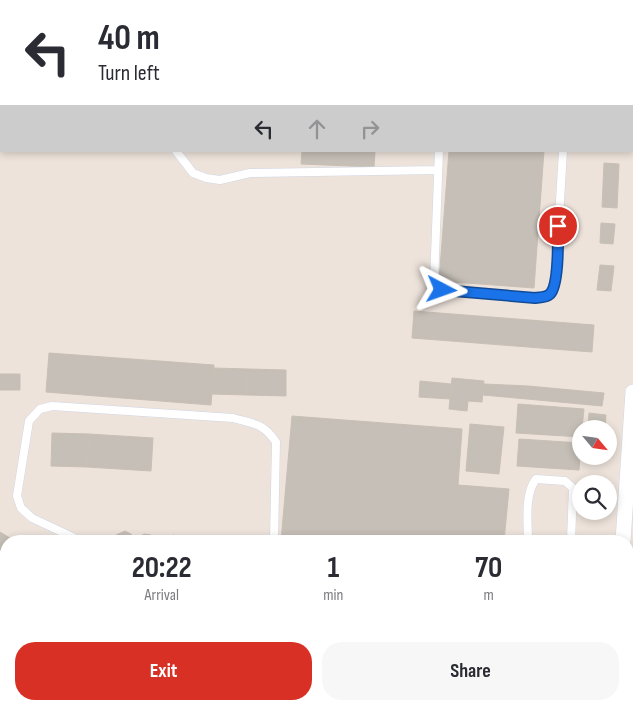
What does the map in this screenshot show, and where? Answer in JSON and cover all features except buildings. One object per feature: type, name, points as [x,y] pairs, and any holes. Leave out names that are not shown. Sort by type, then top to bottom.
[{"type":"street","points":[[622,535],[633,392]]},
{"type":"lane","points":[[177,152],[194,173],[206,178],[220,180],[250,173],[438,170]]},
{"type":"lane","points":[[439,152],[434,282],[436,287],[442,290],[535,298],[546,297],[552,292],[555,282],[563,152]]},
{"type":"lane","points":[[68,535],[32,518],[21,508],[17,496],[29,421],[40,409],[52,406],[233,418],[258,425],[268,431],[276,442],[274,535]]},
{"type":"lane","points":[[528,535],[530,494],[536,479],[565,480],[573,488],[571,535]]},
{"type":"route","points":[[442,290],[535,298],[546,297],[552,292],[555,282],[558,226]]}]
